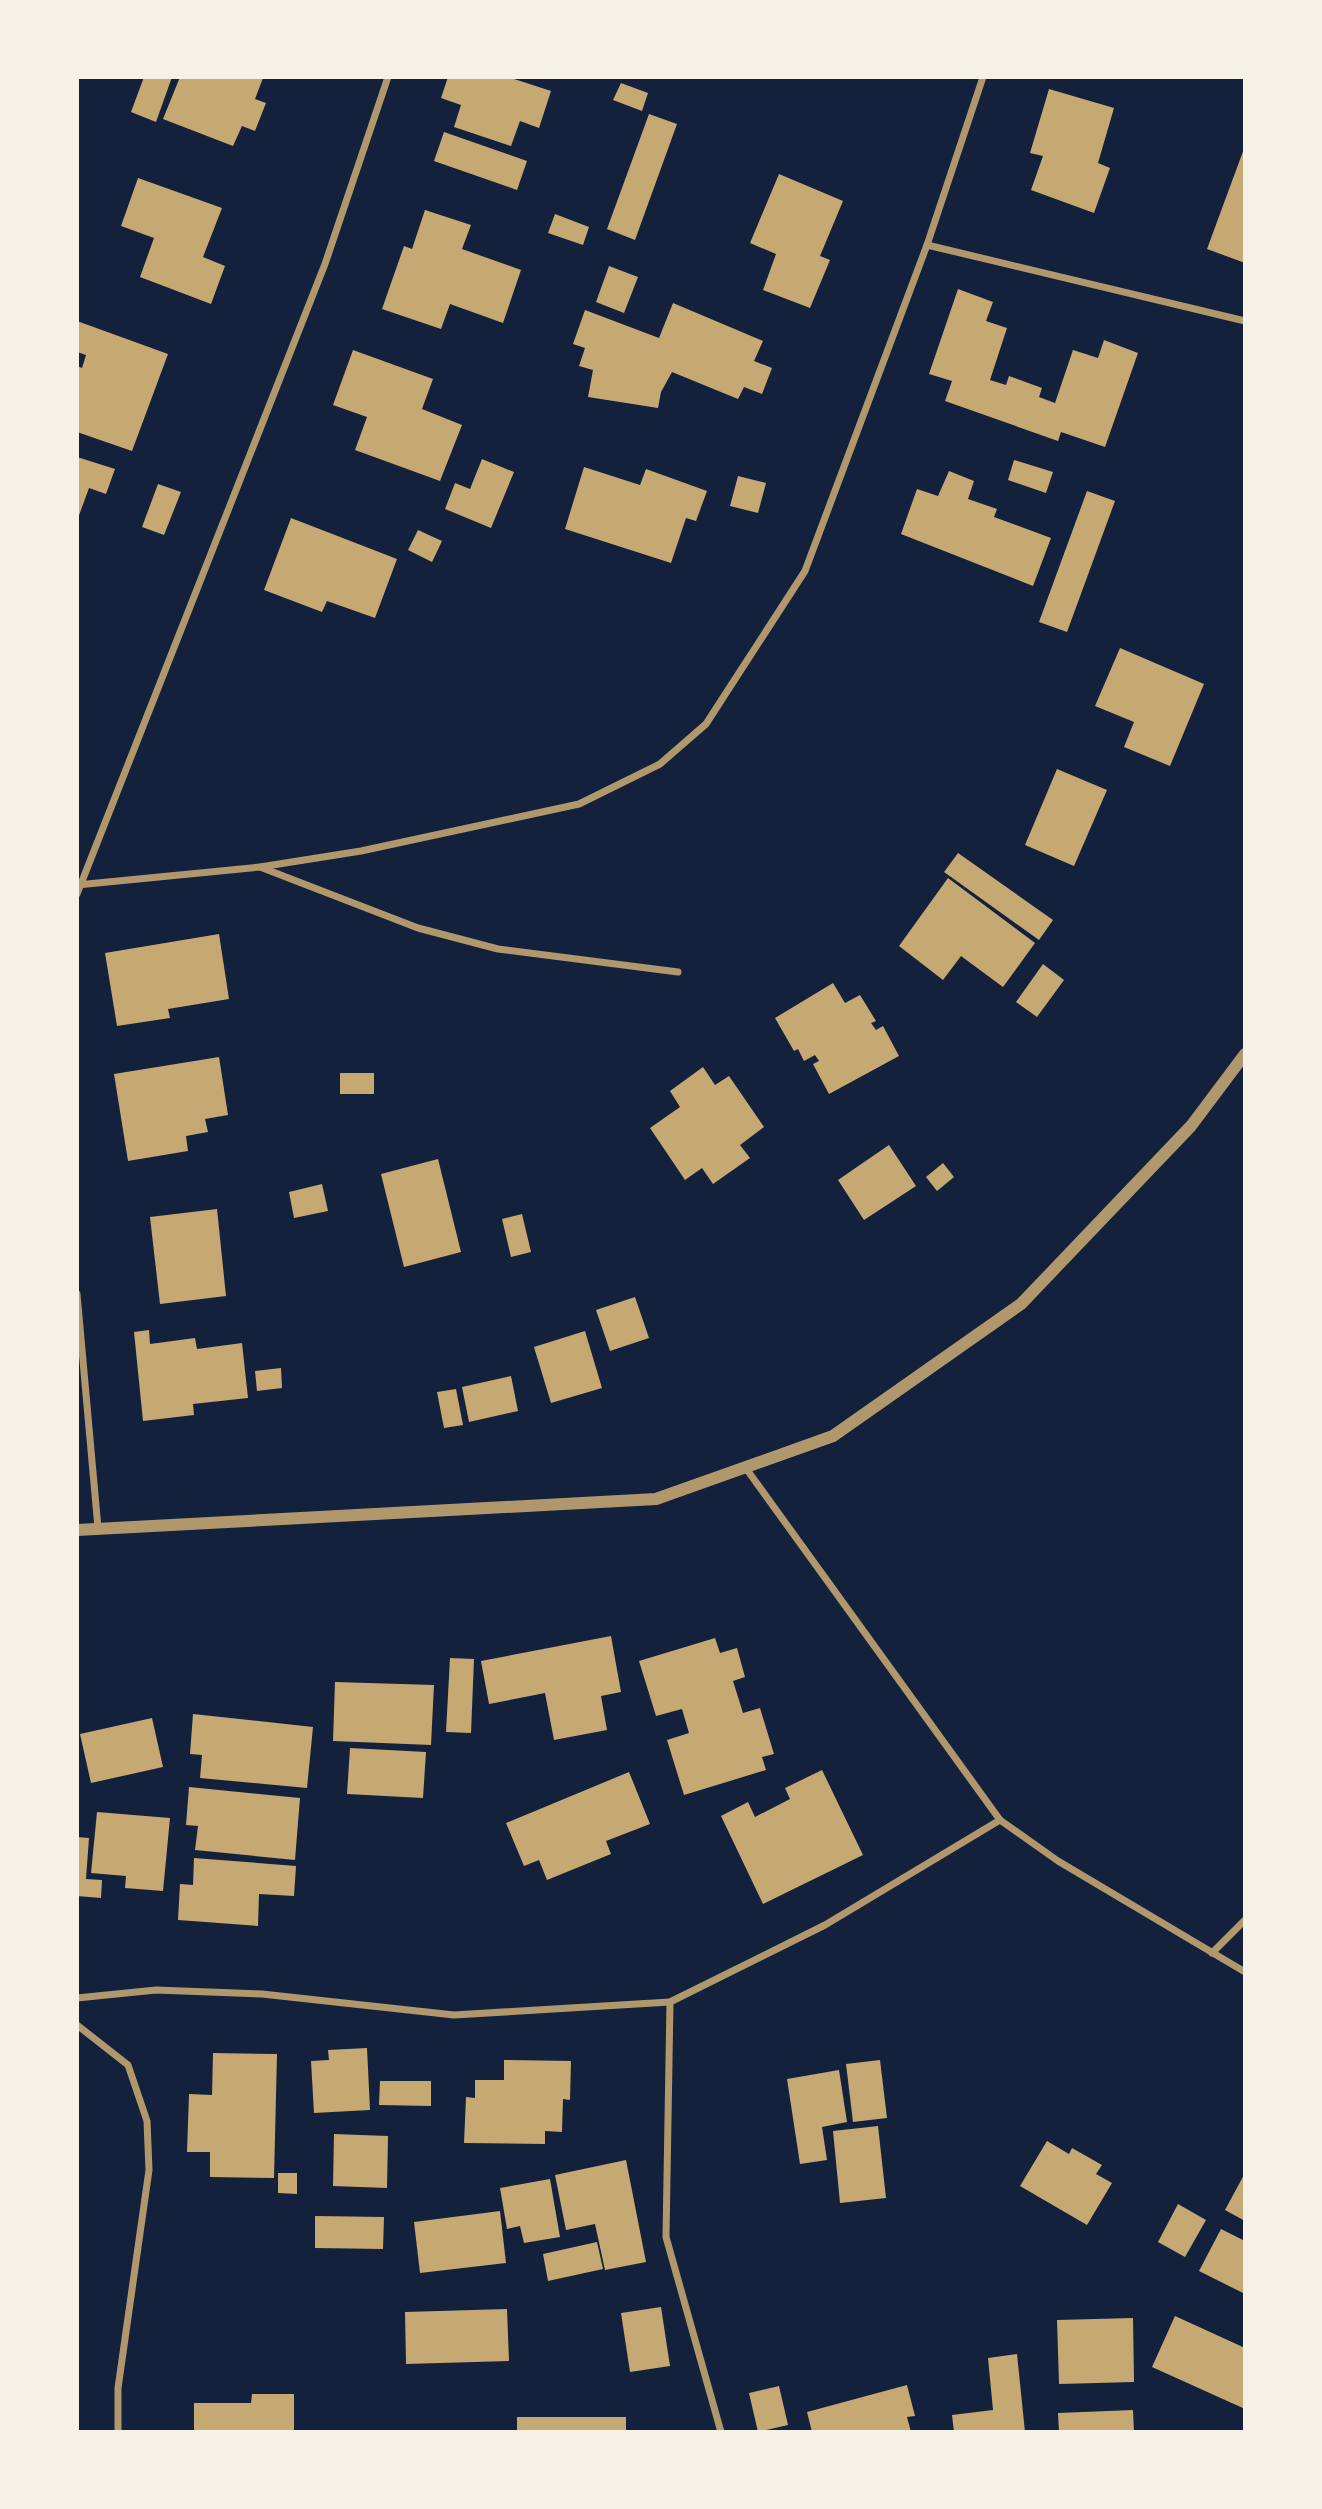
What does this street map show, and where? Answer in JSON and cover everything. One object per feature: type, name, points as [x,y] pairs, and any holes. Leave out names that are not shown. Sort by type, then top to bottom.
[{"type":"street","points":[[77,894],[78,885],[320,276],[388,77]]},
{"type":"street","points":[[78,885],[260,867],[360,850],[579,804],[660,764],[706,724],[805,571],[927,246],[983,77]]},
{"type":"street","points":[[927,246],[1245,321]]},
{"type":"street","points":[[260,867],[418,928],[498,949],[678,972]]},
{"type":"street","points":[[77,1530],[656,1499],[833,1436],[1021,1304],[1191,1126],[1245,1054]]},
{"type":"street","points":[[77,1294],[98,1528]]},
{"type":"street","points":[[745,1467],[1000,1820],[1058,1861],[1245,1972]]},
{"type":"street","points":[[77,1998],[156,1990],[262,1994],[454,2015],[670,2002],[825,1925],[1000,1820]]},
{"type":"street","points":[[1212,1953],[1245,1920]]},
{"type":"street","points":[[670,2002],[666,2237],[721,2432]]},
{"type":"street","points":[[77,2025],[128,2065],[147,2121],[149,2170],[118,2388],[118,2432]]},
{"type":"building","points":[[144,77],[172,77],[156,122],[131,112]]},
{"type":"building","points":[[180,77],[263,78],[255,99],[266,103],[255,131],[242,126],[233,146],[163,119]]},
{"type":"building","points":[[448,77],[508,77],[551,91],[539,128],[520,121],[511,146],[454,127],[461,105],[441,98]]},
{"type":"building","points":[[621,83],[648,93],[642,111],[613,100]]},
{"type":"building","points":[[1049,89],[1114,108],[1098,163],[1110,168],[1094,213],[1031,190],[1043,156],[1030,153]]},
{"type":"building","points":[[649,114],[677,124],[635,240],[607,229]]},
{"type":"building","points":[[444,132],[527,161],[517,190],[434,161]]},
{"type":"building","points":[[1245,146],[1245,263],[1207,249]]},
{"type":"building","points":[[779,174],[843,201],[820,256],[830,260],[810,308],[763,290],[776,254],[750,243]]},
{"type":"building","points":[[138,178],[222,208],[203,257],[225,266],[211,304],[140,277],[154,238],[121,226]]},
{"type":"building","points":[[425,210],[471,225],[462,249],[521,270],[503,323],[450,304],[441,329],[382,309],[404,246],[412,249]]},
{"type":"building","points":[[555,214],[589,227],[583,245],[548,233]]},
{"type":"building","points":[[609,266],[638,277],[624,313],[596,302]]},
{"type":"building","points":[[958,289],[993,302],[986,321],[1007,328],[990,380],[1006,385],[1009,376],[1042,388],[1039,397],[1055,403],[1073,350],[1098,358],[1104,340],[1138,353],[1105,447],[1061,432],[1058,441],[945,401],[952,381],[929,374]]},
{"type":"building","points":[[673,303],[763,341],[754,361],[772,368],[762,394],[744,387],[738,399],[672,372],[661,392],[658,408],[588,397],[593,370],[579,366],[585,348],[573,344],[585,310],[659,338]]},
{"type":"building","points":[[77,321],[168,354],[132,451],[77,432],[77,366],[82,368],[86,355],[77,352]]},
{"type":"building","points":[[353,350],[433,379],[422,409],[462,425],[440,481],[355,450],[367,417],[333,405]]},
{"type":"building","points":[[77,457],[115,469],[106,494],[89,488],[77,521]]},
{"type":"building","points":[[482,459],[514,472],[491,528],[445,509],[455,483],[470,489]]},
{"type":"building","points":[[1014,460],[1053,472],[1046,493],[1008,480]]},
{"type":"building","points":[[584,467],[640,485],[646,469],[707,491],[696,521],[686,518],[671,563],[565,529]]},
{"type":"building","points":[[949,471],[974,481],[968,499],[997,509],[994,517],[1051,538],[1033,586],[901,534],[917,489],[938,496]]},
{"type":"building","points":[[738,476],[766,483],[758,513],[730,506]]},
{"type":"building","points":[[158,484],[181,492],[164,535],[142,527]]},
{"type":"building","points":[[1087,491],[1115,501],[1067,632],[1039,622]]},
{"type":"building","points":[[291,518],[397,559],[375,618],[327,601],[322,612],[264,590]]},
{"type":"building","points":[[418,530],[442,541],[432,562],[408,550]]},
{"type":"building","points":[[1120,648],[1204,684],[1170,766],[1124,747],[1134,722],[1095,706]]},
{"type":"building","points":[[1057,769],[1107,790],[1074,866],[1025,845]]},
{"type":"building","points":[[958,853],[1053,920],[1039,940],[944,872]]},
{"type":"building","points":[[948,878],[1035,943],[1003,987],[961,956],[943,980],[899,946]]},
{"type":"building","points":[[219,934],[229,999],[168,1009],[170,1018],[117,1026],[105,953]]},
{"type":"building","points":[[1043,964],[1064,980],[1037,1017],[1016,1002]]},
{"type":"building","points":[[833,983],[845,1003],[860,995],[876,1021],[871,1023],[876,1030],[883,1026],[899,1056],[829,1094],[813,1064],[819,1061],[815,1055],[804,1061],[798,1049],[794,1051],[775,1018]]},
{"type":"building","points":[[219,1057],[228,1115],[205,1119],[208,1132],[186,1136],[188,1151],[128,1161],[114,1074]]},
{"type":"building","points":[[703,1067],[715,1085],[729,1076],[764,1127],[740,1145],[750,1158],[713,1184],[702,1168],[685,1180],[650,1128],[680,1107],[670,1091]]},
{"type":"building","points":[[340,1073],[374,1073],[374,1094],[340,1094]]},
{"type":"building","points":[[889,1145],[916,1186],[864,1220],[838,1180]]},
{"type":"building","points":[[438,1159],[461,1252],[404,1267],[381,1174]]},
{"type":"building","points":[[943,1163],[954,1177],[937,1191],[926,1177]]},
{"type":"building","points":[[322,1184],[328,1211],[294,1218],[289,1192]]},
{"type":"building","points":[[217,1209],[226,1296],[160,1304],[150,1217]]},
{"type":"building","points":[[522,1214],[531,1252],[511,1257],[502,1219]]},
{"type":"building","points":[[635,1297],[649,1338],[610,1351],[596,1310]]},
{"type":"building","points":[[149,1330],[150,1344],[195,1338],[197,1349],[242,1343],[248,1398],[193,1404],[194,1415],[143,1421],[134,1332]]},
{"type":"building","points":[[585,1331],[602,1388],[551,1403],[534,1347]]},
{"type":"building","points":[[281,1368],[282,1388],[257,1391],[255,1371]]},
{"type":"building","points":[[511,1376],[518,1411],[469,1422],[462,1387]]},
{"type":"building","points":[[456,1389],[463,1425],[444,1428],[437,1392]]},
{"type":"building","points":[[611,1636],[621,1692],[601,1696],[607,1730],[554,1740],[545,1693],[489,1704],[481,1661]]},
{"type":"building","points":[[715,1638],[720,1653],[737,1648],[745,1677],[733,1681],[743,1713],[760,1708],[774,1754],[762,1757],[766,1770],[684,1795],[667,1740],[689,1733],[682,1709],[656,1716],[639,1661]]},
{"type":"building","points":[[450,1658],[474,1659],[471,1733],[446,1732]]},
{"type":"building","points":[[335,1682],[434,1685],[431,1745],[333,1741]]},
{"type":"building","points":[[193,1714],[313,1727],[307,1788],[200,1778],[202,1755],[190,1754]]},
{"type":"building","points":[[152,1718],[163,1767],[91,1783],[80,1734]]},
{"type":"building","points":[[350,1748],[426,1752],[423,1798],[347,1794]]},
{"type":"building","points":[[822,1770],[863,1855],[763,1904],[721,1816],[748,1802],[755,1817],[790,1799],[785,1788]]},
{"type":"building","points":[[629,1772],[650,1824],[606,1841],[611,1854],[547,1880],[539,1860],[524,1866],[506,1823]]},
{"type":"building","points":[[189,1787],[300,1798],[295,1860],[195,1850],[198,1826],[186,1825]]},
{"type":"building","points":[[97,1812],[170,1818],[163,1891],[125,1888],[126,1876],[91,1873]]},
{"type":"building","points":[[77,1837],[89,1838],[86,1879],[102,1880],[101,1898],[77,1896]]},
{"type":"building","points":[[194,1858],[296,1866],[294,1896],[259,1894],[258,1926],[178,1920],[180,1884],[193,1885]]},
{"type":"building","points":[[367,2048],[370,2110],[314,2113],[311,2061],[329,2060],[328,2050]]},
{"type":"building","points":[[213,2053],[277,2054],[274,2178],[210,2177],[210,2152],[187,2152],[189,2094],[212,2095]]},
{"type":"building","points":[[504,2060],[571,2061],[570,2100],[563,2099],[562,2132],[545,2131],[545,2144],[464,2143],[466,2097],[475,2098],[475,2080],[504,2080]]},
{"type":"building","points":[[880,2060],[887,2118],[853,2122],[846,2064]]},
{"type":"building","points":[[839,2070],[847,2122],[822,2127],[827,2160],[800,2164],[787,2079]]},
{"type":"building","points":[[380,2081],[431,2081],[431,2106],[379,2105]]},
{"type":"building","points":[[878,2126],[886,2198],[840,2203],[833,2131]]},
{"type":"building","points":[[334,2134],[388,2136],[387,2188],[333,2186]]},
{"type":"building","points":[[1047,2141],[1069,2154],[1072,2148],[1102,2165],[1096,2174],[1112,2183],[1087,2225],[1020,2186]]},
{"type":"building","points":[[626,2160],[646,2262],[605,2270],[595,2224],[566,2230],[555,2175]]},
{"type":"building","points":[[278,2173],[297,2173],[297,2194],[278,2193]]},
{"type":"building","points":[[1245,2173],[1245,2221],[1225,2210]]},
{"type":"building","points":[[550,2179],[560,2237],[524,2243],[520,2226],[507,2229],[500,2188]]},
{"type":"building","points":[[1178,2204],[1206,2220],[1185,2257],[1158,2242]]},
{"type":"building","points":[[500,2211],[506,2263],[420,2273],[414,2222]]},
{"type":"building","points":[[315,2216],[384,2217],[383,2249],[315,2248]]},
{"type":"building","points":[[1221,2229],[1245,2241],[1245,2294],[1199,2271]]},
{"type":"building","points":[[597,2242],[603,2269],[548,2281],[543,2254]]},
{"type":"building","points":[[661,2307],[670,2366],[630,2372],[621,2313]]},
{"type":"building","points":[[507,2309],[509,2361],[406,2364],[405,2312]]},
{"type":"building","points":[[1175,2316],[1245,2348],[1245,2409],[1152,2367]]},
{"type":"building","points":[[1133,2318],[1134,2382],[1059,2384],[1057,2320]]},
{"type":"building","points":[[1017,2354],[1025,2432],[954,2432],[952,2415],[993,2410],[988,2358]]},
{"type":"building","points":[[907,2385],[915,2416],[907,2417],[911,2432],[812,2432],[807,2412]]},
{"type":"building","points":[[779,2386],[788,2425],[758,2432],[749,2393]]},
{"type":"building","points":[[252,2394],[294,2394],[294,2432],[194,2432],[194,2403],[251,2403]]},
{"type":"building","points":[[1133,2410],[1134,2432],[1059,2432],[1058,2413]]},
{"type":"building","points":[[517,2417],[626,2417],[626,2432],[517,2432]]}]
